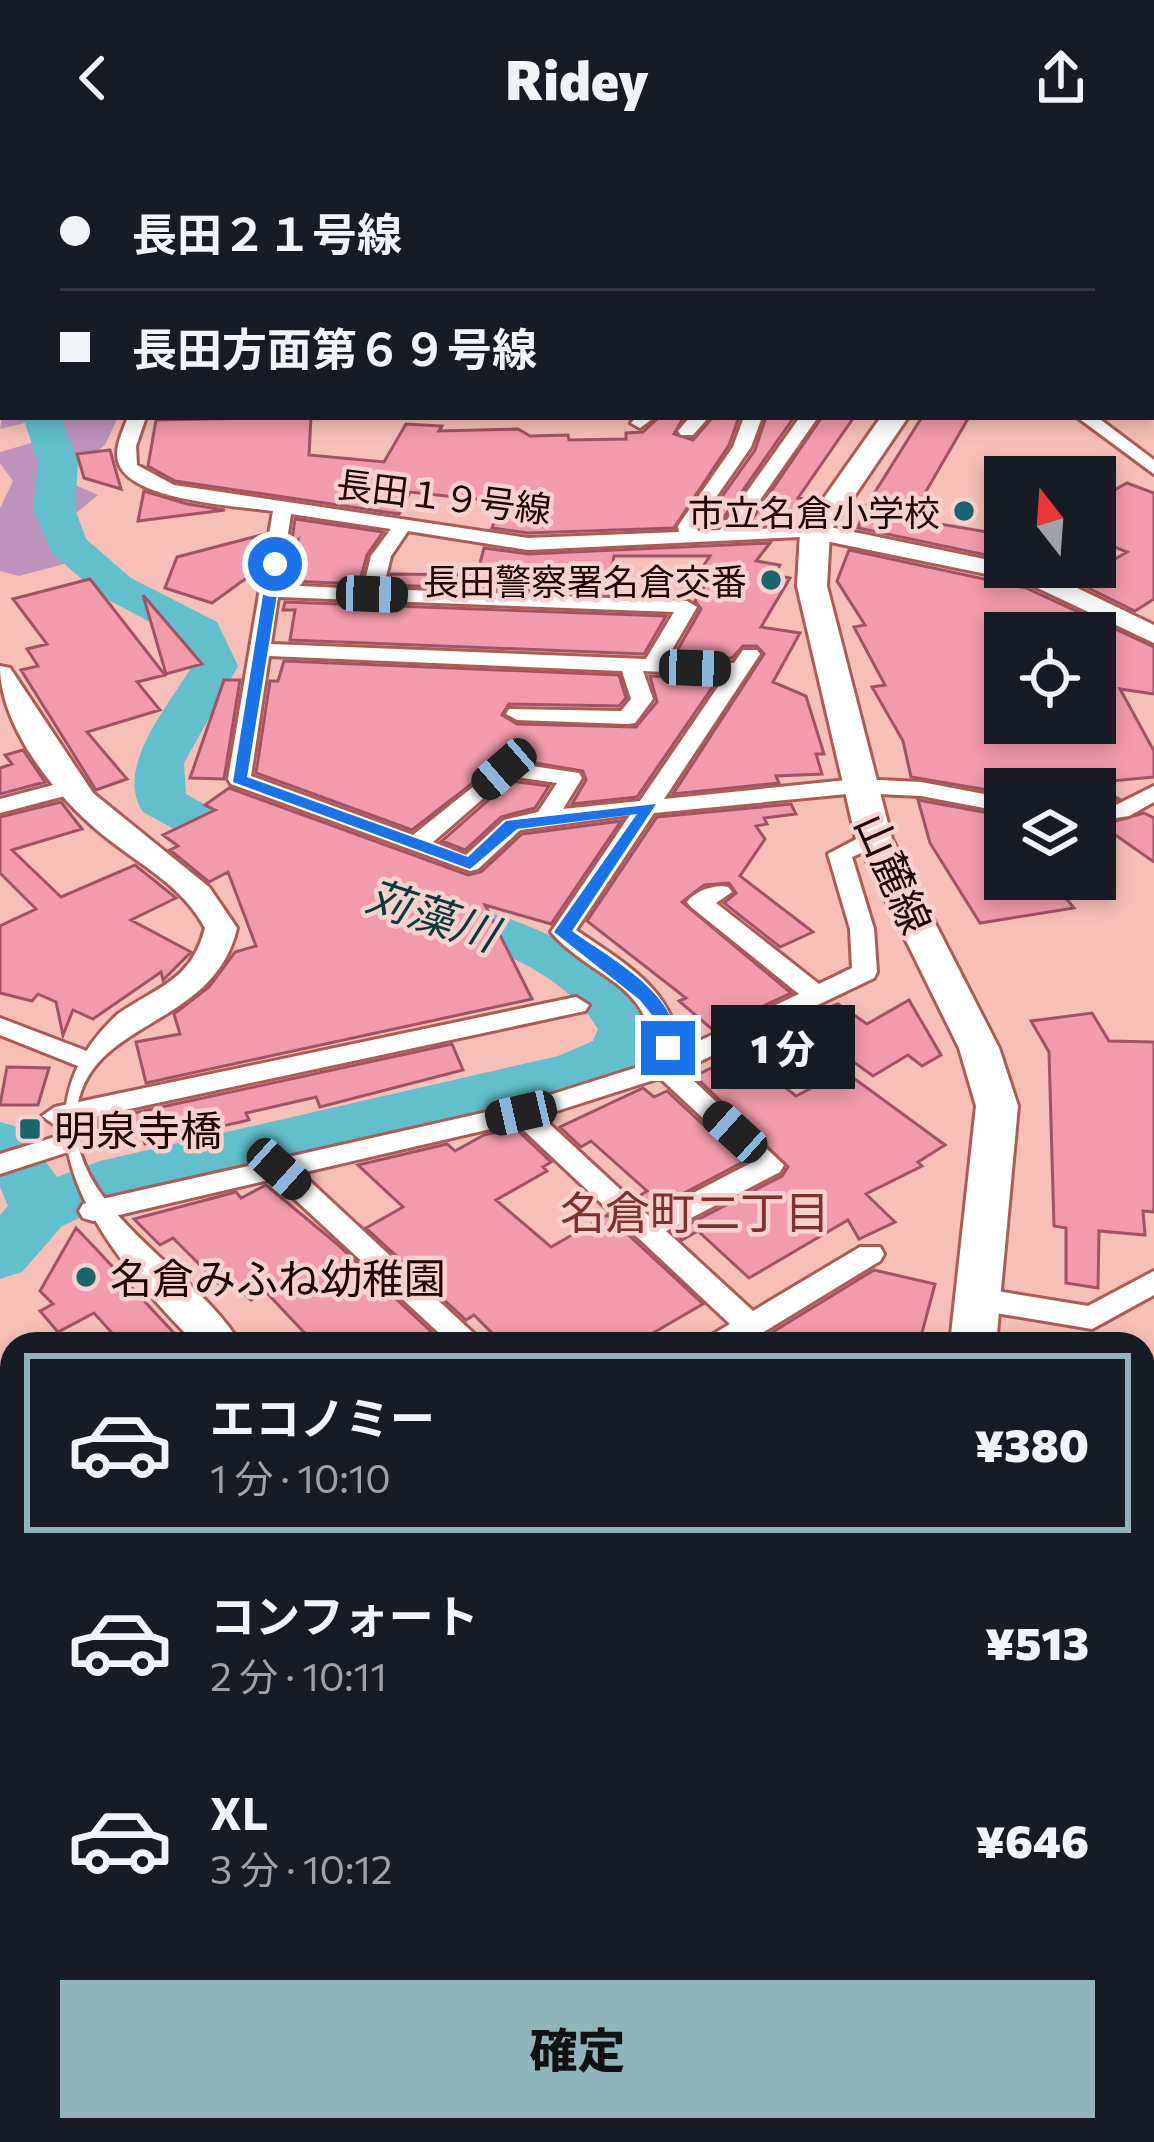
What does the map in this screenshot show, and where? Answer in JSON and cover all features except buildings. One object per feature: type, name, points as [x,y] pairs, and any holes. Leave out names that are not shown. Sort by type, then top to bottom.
[{"type":"main road","points":[[815,532],[893,420]]},
{"type":"main road","name":"山麓線","points":[[815,532],[812,586],[857,786],[874,838],[979,1048],[997,1106],[975,1332]]},
{"type":"street","name":"長田１９号線","points":[[136,420],[123,450],[127,467],[141,480],[170,490],[283,509],[528,544],[815,532]]},
{"type":"street","points":[[690,537],[687,526],[699,501],[742,446],[752,420]]},
{"type":"street","points":[[726,535],[807,420]]},
{"type":"street","points":[[1090,420],[1154,470]]},
{"type":"street","points":[[283,509],[239,779],[470,864],[512,825],[546,818],[857,786],[921,789],[984,801]]},
{"type":"street","points":[[372,594],[381,556],[402,526]]},
{"type":"street","points":[[815,532],[1033,576],[1154,635]]},
{"type":"street","points":[[271,591],[687,607],[641,666],[642,699],[627,718],[517,714]]},
{"type":"street","points":[[262,650],[641,666],[744,662],[562,932],[646,996],[665,1019],[664,1068],[770,1165],[647,1229]]},
{"type":"street","points":[[0,674],[72,787],[98,815],[204,898],[221,928],[214,957],[202,975],[83,1059],[63,1090],[53,1147],[93,1211],[209,1332]]},
{"type":"street","points":[[418,843],[504,769],[571,778],[546,818]]},
{"type":"street","points":[[0,806],[72,787]]},
{"type":"street","points":[[1116,812],[1154,793]]},
{"type":"street","points":[[93,1211],[521,1113],[664,1068],[817,995],[865,972],[862,929],[839,854],[874,838]]},
{"type":"street","points":[[720,892],[699,902],[817,995]]},
{"type":"street","points":[[0,1164],[576,1005]]},
{"type":"street","points":[[0,1026],[83,1059]]},
{"type":"street","points":[[521,1113],[751,1326]]},
{"type":"street","points":[[279,1169],[457,1332]]},
{"type":"street","points":[[741,1332],[870,1254]]},
{"type":"street","points":[[978,1299],[1092,1318],[1154,1282]]},
{"type":"shaded area","points":[[2,420],[117,420],[105,445],[61,479],[98,495],[57,529],[60,547],[75,561],[19,576],[0,571],[0,508],[13,481],[0,463],[0,452],[45,439],[29,422],[0,429]]},
{"type":"waterway","name":"苅藻川","points":[[43,420],[58,462],[54,509],[67,544],[116,587],[201,631],[215,666],[160,763],[161,801],[268,860]]},
{"type":"waterway","name":"苅藻川","points":[[40,1210],[100,1183],[573,1072],[617,1053],[626,1029],[590,982],[538,950],[422,910]]},
{"type":"waterway","points":[[0,1143],[25,1174],[40,1210]]},
{"type":"waterway","name":"苅藻川","points":[[0,1256],[40,1210]]},
{"type":"place","name":"市立名倉小学校","points":[[964,511]]},
{"type":"place","name":"長田警察署名倉交番","points":[[771,580]]},
{"type":"place","name":"明泉寺橋","points":[[30,1129]]},
{"type":"place","name":"名倉みふね幼稚園","points":[[86,1277]]},
{"type":"district","name":"名倉町二丁目","points":[[695,1210]]},
{"type":"route","points":[[275,564],[239,779],[470,864],[512,825],[650,807],[562,932],[646,996],[665,1019],[668,1048]]}]
